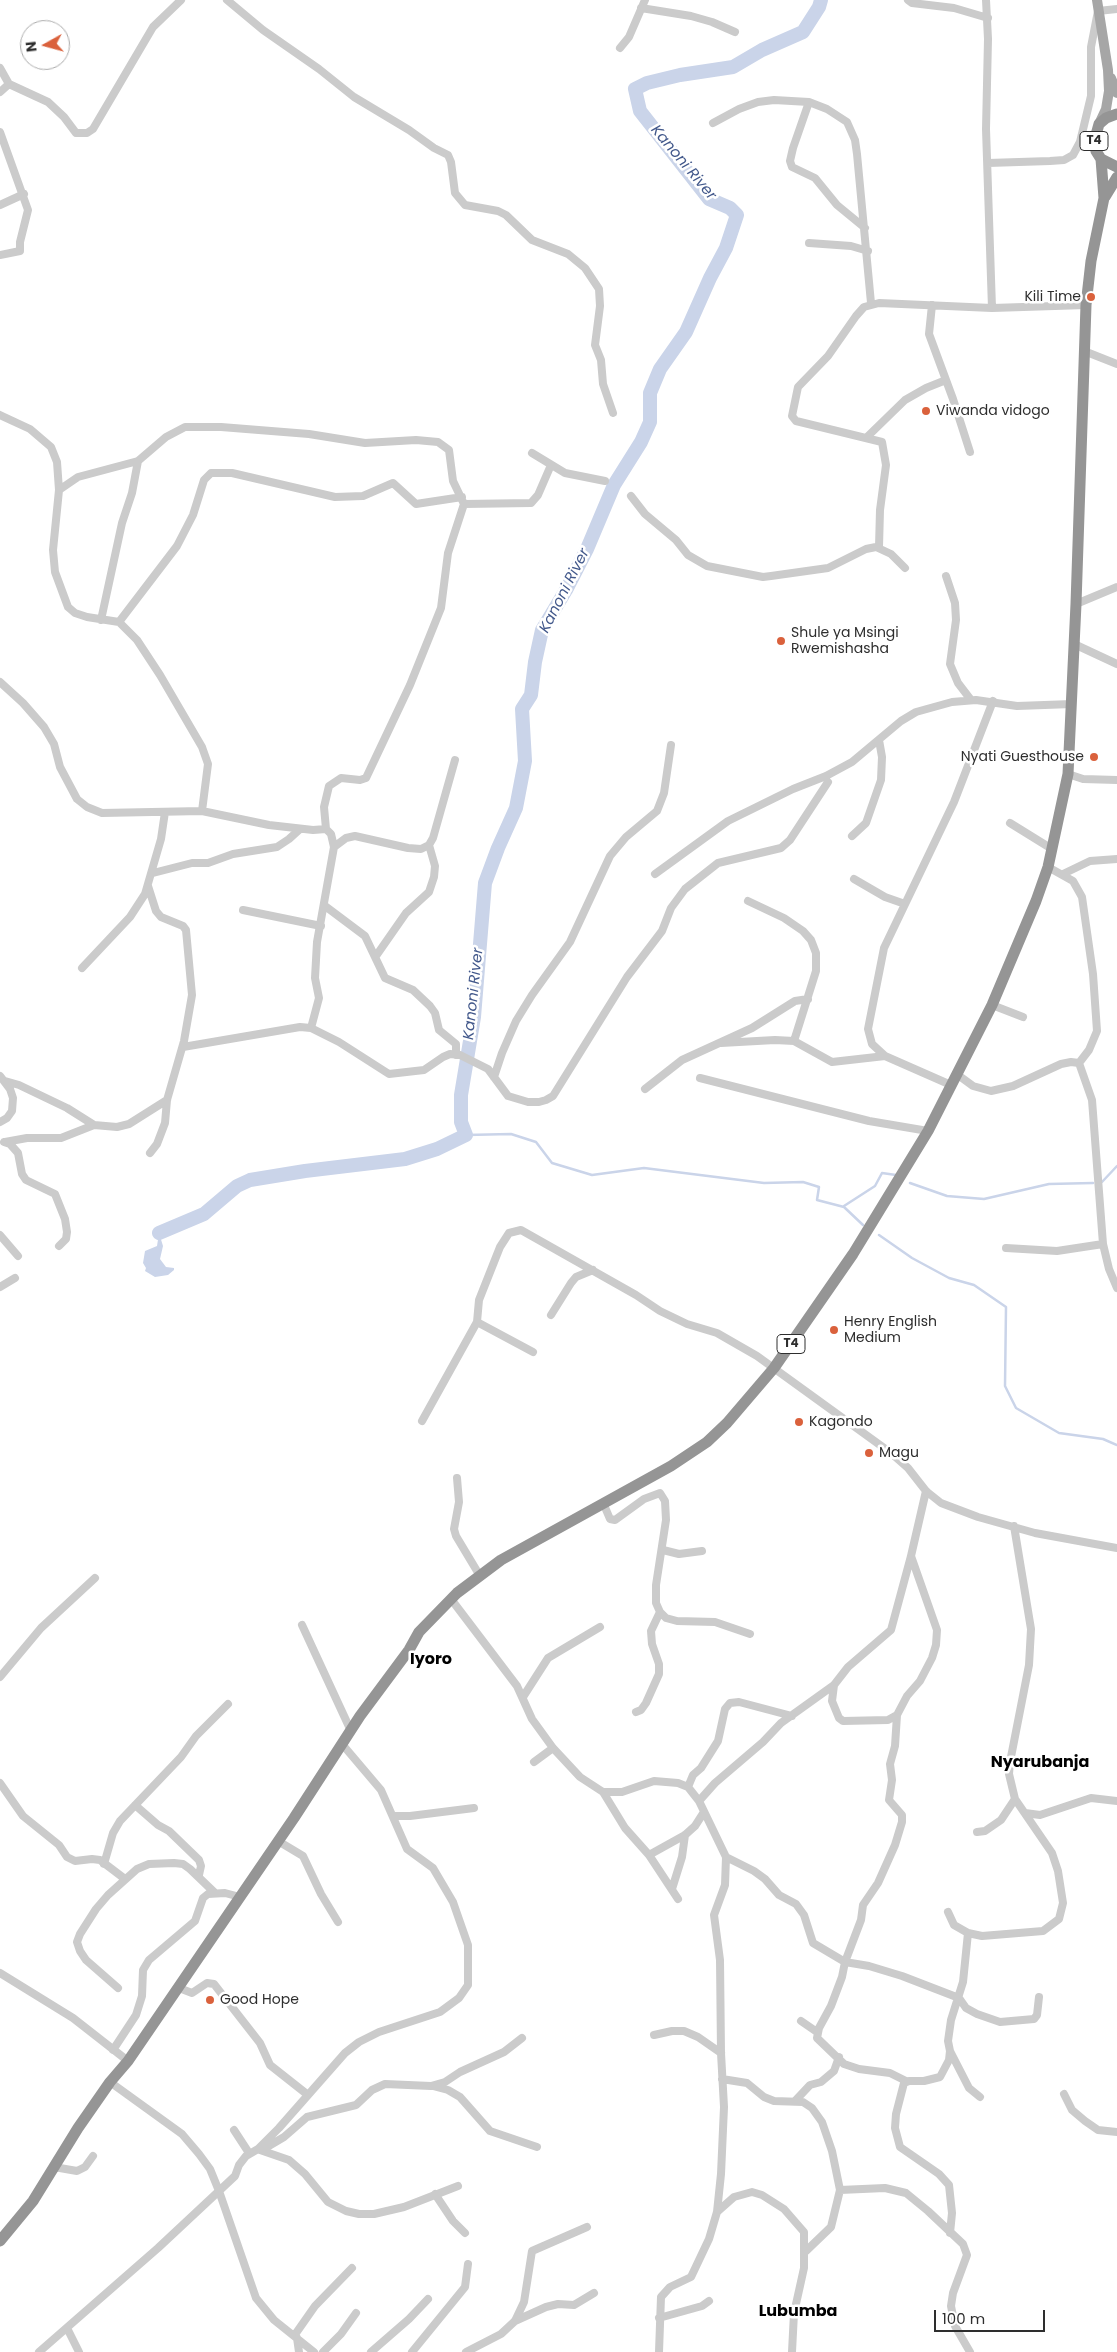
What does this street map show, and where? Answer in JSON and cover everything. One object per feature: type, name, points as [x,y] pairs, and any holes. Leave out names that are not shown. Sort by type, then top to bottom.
[{"type":"highway","name":"T4","points":[[0,2240],[33,2202],[110,2082],[128,2061],[278,1842],[350,1731],[409,1650],[419,1632],[452,1599],[501,1560],[672,1466],[707,1442],[740,1409],[774,1368],[853,1254],[928,1131],[958,1075],[992,1005],[1036,901],[1048,867],[1068,774],[1086,305],[1091,260],[1104,198],[1101,159],[1094,142],[1100,124],[1106,118],[1117,114]]},
{"type":"highway","name":"T4","points":[[1101,159],[1117,167]]},
{"type":"highway","name":"T4","points":[[1104,198],[1117,177]]},
{"type":"main road","points":[[1097,0],[1108,70],[1108,100],[1100,124]]},
{"type":"main road","points":[[1108,70],[1117,93]]},
{"type":"street","points":[[0,68],[9,84],[37,95],[54,107],[76,133],[87,133],[92,128],[154,27],[181,0]]},
{"type":"street","points":[[227,0],[263,30],[319,69],[354,97],[416,134],[434,148],[448,154],[452,162],[455,193],[466,205],[498,211],[506,215],[532,240],[568,254],[585,268],[599,289],[600,306],[595,345],[601,360],[603,384],[613,413]]},
{"type":"street","points":[[620,48],[629,36],[645,0]]},
{"type":"street","points":[[908,0],[912,3],[954,8],[988,18]]},
{"type":"street","points":[[986,0],[988,18],[988,163],[992,308]]},
{"type":"street","points":[[641,8],[691,16],[712,22],[735,32]]},
{"type":"street","points":[[988,163],[1064,160],[1073,155],[1080,142],[1091,96],[1091,47],[1098,11],[1117,9]]},
{"type":"street","points":[[0,92],[9,84]]},
{"type":"street","points":[[712,123],[730,112],[758,102],[774,100],[808,102],[838,115],[847,122],[857,154],[868,251],[871,303]]},
{"type":"street","points":[[808,102],[793,148],[790,161],[792,167],[815,178],[837,205],[865,228]]},
{"type":"street","points":[[0,132],[24,194],[28,213],[20,242],[20,252],[0,255]]},
{"type":"street","points":[[0,205],[24,194]]},
{"type":"street","points":[[809,243],[851,246],[868,251]]},
{"type":"street","points":[[880,547],[880,515],[886,465],[885,448],[881,440],[796,421],[792,416],[798,387],[828,356],[864,307],[871,303],[992,308],[1086,305]]},
{"type":"street","points":[[932,305],[929,334],[970,452]]},
{"type":"street","points":[[1084,350],[1117,364]]},
{"type":"street","points":[[867,437],[906,400],[926,388],[946,380]]},
{"type":"street","points":[[0,415],[30,428],[46,441],[57,462],[59,490],[53,550],[55,572],[60,590],[68,607],[74,613],[101,620],[119,622],[137,640],[160,675],[202,748],[208,764],[202,811]]},
{"type":"street","points":[[59,490],[78,477],[138,461],[166,437],[190,426],[274,430],[365,443],[428,440],[438,442],[449,450],[453,481],[463,501],[448,553],[441,608],[437,620],[406,694],[366,778],[360,780],[341,778],[329,786],[324,807],[326,829],[330,834],[334,847],[315,966],[318,998],[310,1028]]},
{"type":"street","points":[[532,453],[565,472],[605,480]]},
{"type":"street","points":[[101,620],[122,523],[132,493],[138,461]]},
{"type":"street","points":[[119,622],[178,546],[193,515],[206,476],[211,473],[232,473],[335,497],[363,496],[393,483],[416,504],[463,501],[531,504],[538,495],[550,465]]},
{"type":"street","points":[[630,496],[645,514],[676,540],[688,556],[707,566],[762,577],[828,568],[866,549],[880,547],[891,554],[905,568]]},
{"type":"street","points":[[946,576],[955,603],[956,620],[950,664],[958,683],[971,700]]},
{"type":"street","points":[[1076,604],[1117,587]]},
{"type":"street","points":[[1074,644],[1117,664]]},
{"type":"street","points":[[0,682],[23,702],[44,727],[54,744],[60,767],[78,798],[86,807],[102,812],[202,811],[250,822],[326,829]]},
{"type":"street","points":[[655,874],[728,821],[852,762],[901,721],[916,712],[952,702],[971,700],[993,701],[1017,706],[1072,704]]},
{"type":"street","points":[[951,1085],[885,1056],[872,1044],[869,1025],[884,948],[954,802],[993,701]]},
{"type":"street","points":[[852,836],[866,823],[881,780],[882,757],[879,740]]},
{"type":"street","points":[[494,1077],[516,1021],[570,942],[610,856],[626,837],[657,811],[664,793],[671,745]]},
{"type":"street","points":[[334,847],[346,838],[356,836],[408,848],[421,848],[429,845],[433,838],[455,760]]},
{"type":"street","points":[[1068,774],[1080,779],[1117,780]]},
{"type":"street","points":[[183,1046],[300,1027],[310,1028],[339,1042],[389,1074],[398,1075],[424,1070],[443,1057],[456,1054],[479,1064],[494,1077],[501,1089],[517,1100],[539,1102],[553,1096],[627,977],[662,932],[671,908],[685,889],[718,862],[781,848],[790,840],[828,782]]},
{"type":"street","points":[[82,968],[130,917],[145,894],[153,874],[165,812]]},
{"type":"street","points":[[1010,823],[1052,849]]},
{"type":"street","points":[[153,874],[192,863],[208,863],[233,854],[277,847],[300,828]]},
{"type":"street","points":[[376,956],[406,912],[429,892],[435,866],[429,845]]},
{"type":"street","points":[[1063,874],[1090,861],[1117,859]]},
{"type":"street","points":[[1048,867],[1063,874],[1076,885],[1082,897],[1093,974],[1097,1031],[1089,1050],[1079,1063]]},
{"type":"street","points":[[854,878],[885,897],[906,904]]},
{"type":"street","points":[[148,886],[156,910],[161,917],[183,926],[187,933],[192,995],[183,1046],[167,1100],[165,1123],[157,1144],[150,1153]]},
{"type":"street","points":[[748,901],[784,918],[803,930],[811,940],[816,953],[816,971],[794,1041]]},
{"type":"street","points":[[325,906],[360,931],[376,956],[385,978],[413,990],[430,1006],[435,1014],[439,1030],[456,1044],[456,1054]]},
{"type":"street","points":[[243,910],[321,926]]},
{"type":"street","points":[[646,1089],[682,1060],[768,1019],[794,1002],[808,999]]},
{"type":"street","points":[[992,1005],[1023,1017]]},
{"type":"street","points":[[721,1043],[775,1040],[794,1041],[832,1062],[885,1056]]},
{"type":"street","points":[[958,1075],[973,1086],[991,1091],[1013,1086],[1061,1064],[1079,1063]]},
{"type":"street","points":[[1079,1063],[1092,1100],[1096,1131],[1096,1176],[1103,1244],[1109,1269],[1117,1288]]},
{"type":"street","points":[[700,1078],[869,1120],[928,1131]]},
{"type":"street","points":[[2,1079],[67,1108],[94,1125]]},
{"type":"street","points":[[0,1122],[7,1118],[12,1111],[12,1094],[2,1079]]},
{"type":"street","points":[[3,1142],[27,1138],[61,1138],[94,1125],[123,1126],[167,1100]]},
{"type":"street","points":[[3,1142],[10,1144],[18,1153],[22,1174],[26,1180],[55,1194],[65,1219],[67,1232],[66,1239],[59,1246]]},
{"type":"street","points":[[422,1421],[477,1322],[478,1300],[492,1266],[509,1234],[521,1230],[593,1270],[660,1311],[687,1324],[724,1337],[774,1368],[891,1454],[908,1468],[926,1491],[941,1502],[959,1510],[1035,1533],[1117,1548]]},
{"type":"street","points":[[0,1235],[18,1256]]},
{"type":"street","points":[[1006,1248],[1057,1251],[1103,1244]]},
{"type":"street","points":[[552,1315],[570,1283],[593,1270]]},
{"type":"street","points":[[0,1287],[15,1278]]},
{"type":"street","points":[[477,1322],[533,1352]]},
{"type":"street","points":[[456,1478],[459,1502],[455,1522],[456,1536],[480,1576]]},
{"type":"street","points":[[699,1800],[715,1783],[763,1742],[774,1729],[834,1685],[848,1667],[891,1630],[912,1556],[926,1491]]},
{"type":"street","points":[[604,1505],[610,1519],[615,1520],[644,1499],[660,1493],[665,1501],[663,1550],[656,1585],[656,1603],[660,1612],[666,1618],[677,1621],[715,1622],[750,1634]]},
{"type":"street","points":[[948,1912],[954,1925],[968,1933],[997,1936],[1043,1931],[1060,1919],[1063,1903],[1058,1872],[1052,1853],[1015,1799],[1009,1774],[1029,1665],[1031,1629],[1014,1526]]},
{"type":"street","points":[[663,1550],[679,1554],[702,1551]]},
{"type":"street","points":[[834,1685],[832,1701],[839,1718],[843,1721],[888,1720],[897,1715],[927,1670],[936,1645],[937,1630],[912,1556]]},
{"type":"street","points":[[0,1677],[42,1628],[95,1578]]},
{"type":"street","points":[[452,1599],[523,1697],[532,1719],[553,1748],[580,1777],[603,1792],[625,1828],[649,1855],[678,1899]]},
{"type":"street","points":[[636,1712],[641,1710],[646,1703],[659,1674],[659,1664],[651,1631],[660,1612]]},
{"type":"street","points":[[302,1625],[350,1731]]},
{"type":"street","points":[[523,1697],[548,1658],[600,1627]]},
{"type":"street","points":[[688,1787],[692,1775],[701,1768],[718,1741],[725,1709],[730,1703],[739,1702],[792,1716]]},
{"type":"street","points":[[104,1864],[114,1829],[180,1757],[196,1736],[228,1704]]},
{"type":"street","points":[[897,1715],[895,1746],[890,1764],[892,1780],[889,1800],[902,1815],[902,1822],[895,1845],[878,1883],[863,1905],[861,1920],[845,1962],[842,1977],[831,2006],[818,2032],[819,2041],[850,2066],[890,2073],[906,2081],[924,2081],[940,2077],[949,2060],[949,2031],[959,1998],[965,1968],[968,1933]]},
{"type":"street","points":[[260,2150],[345,2052],[358,2042],[378,2032],[440,2012],[459,1998],[468,1985],[468,1945],[459,1915],[443,1882],[433,1868],[407,1849],[381,1790],[342,1744]]},
{"type":"street","points":[[534,1762],[553,1748]]},
{"type":"street","points":[[603,1792],[622,1792],[654,1781],[678,1783],[688,1787],[699,1800],[726,1857],[725,1885],[714,1915],[720,1960],[721,2053],[724,2107],[717,2212],[710,2239],[691,2277],[664,2292],[661,2297],[659,2352]]},
{"type":"street","points":[[0,1783],[23,1816],[59,1845],[67,1858],[75,1862],[92,1859],[104,1864],[125,1879]]},
{"type":"street","points":[[1024,1813],[1040,1814],[1091,1798],[1117,1801]]},
{"type":"street","points":[[977,1832],[985,1830],[1001,1820],[1015,1799]]},
{"type":"street","points":[[135,1805],[158,1824],[170,1831],[199,1860],[202,1866],[198,1875]]},
{"type":"street","points":[[394,1816],[474,1808]]},
{"type":"street","points":[[649,1855],[685,1834],[695,1826],[704,1812]]},
{"type":"street","points":[[672,1889],[682,1857],[685,1834]]},
{"type":"street","points":[[278,1842],[303,1856],[338,1922]]},
{"type":"street","points":[[726,1857],[754,1871],[765,1879],[779,1894],[796,1904],[804,1915],[814,1944],[845,1962],[884,1970],[959,1998],[966,2008],[977,2014],[1006,2023],[1034,2019],[1037,2015],[1039,1998]]},
{"type":"street","points":[[118,1988],[86,1960],[80,1951],[78,1942],[80,1934],[96,1909],[125,1879],[137,1869],[155,1863],[180,1863],[198,1875],[214,1893]]},
{"type":"street","points":[[113,2050],[136,2014],[142,1996],[143,1970],[149,1960],[190,1927],[200,1911],[203,1898],[214,1893],[240,1897]]},
{"type":"street","points":[[0,1972],[73,2018],[128,2061]]},
{"type":"street","points":[[178,1988],[192,1993],[207,1983],[214,1984],[260,2043],[270,2065],[308,2095]]},
{"type":"street","points":[[801,2021],[818,2032]]},
{"type":"street","points":[[654,2035],[663,2032],[684,2031],[698,2037],[721,2053]]},
{"type":"street","points":[[431,2086],[445,2082],[460,2072],[504,2052],[522,2038]]},
{"type":"street","points":[[950,2051],[969,2088],[980,2097]]},
{"type":"street","points":[[795,2101],[810,2085],[821,2082],[834,2071],[839,2057]]},
{"type":"street","points":[[722,2079],[747,2083],[764,2097],[774,2101],[795,2101],[812,2108],[822,2122],[832,2151],[840,2190],[831,2227],[806,2252]]},
{"type":"street","points":[[906,2081],[896,2114],[897,2142],[904,2152],[938,2174],[949,2185],[952,2213],[950,2233]]},
{"type":"street","points":[[110,2082],[182,2134],[210,2169],[256,2298],[274,2320],[314,2352]]},
{"type":"street","points":[[39,2352],[158,2248],[235,2176],[239,2165],[249,2154],[284,2137],[307,2117],[356,2105],[378,2086],[390,2084],[431,2086],[448,2090],[460,2097],[490,2131],[537,2147]]},
{"type":"street","points":[[1064,2094],[1072,2110],[1078,2113],[1085,2121],[1098,2130],[1117,2132]]},
{"type":"street","points":[[234,2130],[249,2154]]},
{"type":"street","points":[[260,2150],[289,2160],[305,2174],[328,2202],[346,2211],[359,2214],[374,2214],[404,2207],[458,2186]]},
{"type":"street","points":[[54,2167],[72,2172],[80,2170],[93,2156]]},
{"type":"street","points":[[840,2190],[885,2188],[906,2193],[928,2210],[963,2244],[966,2249],[964,2264],[952,2293],[951,2306],[955,2326],[970,2352]]},
{"type":"street","points":[[717,2212],[734,2196],[752,2192],[762,2195],[784,2209],[796,2220],[804,2232],[806,2252],[794,2313],[792,2352]]},
{"type":"street","points":[[435,2194],[453,2221],[465,2233]]},
{"type":"street","points":[[516,2321],[524,2302],[532,2251],[587,2227]]},
{"type":"street","points":[[412,2352],[465,2286],[468,2264]]},
{"type":"street","points":[[299,2352],[295,2337],[315,2306],[352,2268]]},
{"type":"street","points":[[466,2352],[501,2334],[516,2321],[555,2304],[574,2305],[594,2293]]},
{"type":"street","points":[[371,2352],[409,2319],[428,2299]]},
{"type":"street","points":[[659,2318],[702,2306],[709,2301]]},
{"type":"street","points":[[323,2352],[341,2334],[356,2313]]},
{"type":"street","points":[[66,2328],[78,2352]]},
{"type":"water","points":[[159,1233],[163,1246],[160,1259],[166,1267],[174,1268],[174,1270],[168,1275],[155,1277],[145,1271],[146,1268],[143,1263],[145,1251],[157,1246]]},
{"type":"waterway","name":"Kanoni River","points":[[159,1233],[204,1214],[237,1186],[250,1180],[305,1171],[405,1159],[437,1149],[466,1135],[461,1122],[461,1095],[474,1017],[485,883],[516,808],[525,761],[522,709],[531,695],[535,662],[542,630],[566,590],[587,549],[614,485],[641,442],[650,422],[650,393],[660,369],[686,332],[710,278],[726,248],[737,215],[730,208],[709,199],[640,111],[635,89],[647,83],[680,75],[733,67],[762,50],[803,32],[819,7],[821,0]]},
{"type":"waterway","points":[[466,1135],[511,1134],[536,1142],[552,1163],[592,1175],[644,1168],[764,1183],[803,1182],[819,1187],[817,1200],[844,1207],[863,1225]]},
{"type":"waterway","points":[[1102,1182],[1117,1166]]},
{"type":"waterway","points":[[844,1206],[875,1186],[882,1173],[896,1175]]},
{"type":"waterway","points":[[910,1183],[947,1196],[984,1199],[1049,1184],[1093,1183]]},
{"type":"waterway","points":[[879,1235],[912,1258],[949,1278],[974,1285],[1006,1307],[1005,1386],[1016,1408],[1059,1433],[1103,1439],[1117,1445]]},
{"type":"place","name":"Kili Time","points":[[1091,297]]},
{"type":"place","name":"Viwanda vidogo","points":[[926,411]]},
{"type":"place","name":"Shule ya Msingi Rwemishasha","points":[[781,641]]},
{"type":"place","name":"Nyati Guesthouse","points":[[1094,757]]},
{"type":"place","name":"Henry English Medium","points":[[834,1330]]},
{"type":"place","name":"Kagondo","points":[[799,1422]]},
{"type":"place","name":"Magu","points":[[869,1453]]},
{"type":"place","name":"Good Hope","points":[[210,2000]]},
{"type":"district","name":"Iyoro","points":[[431,1660]]},
{"type":"district","name":"Nyarubanja","points":[[1040,1763]]},
{"type":"district","name":"Lubumba","points":[[798,2312]]}]
